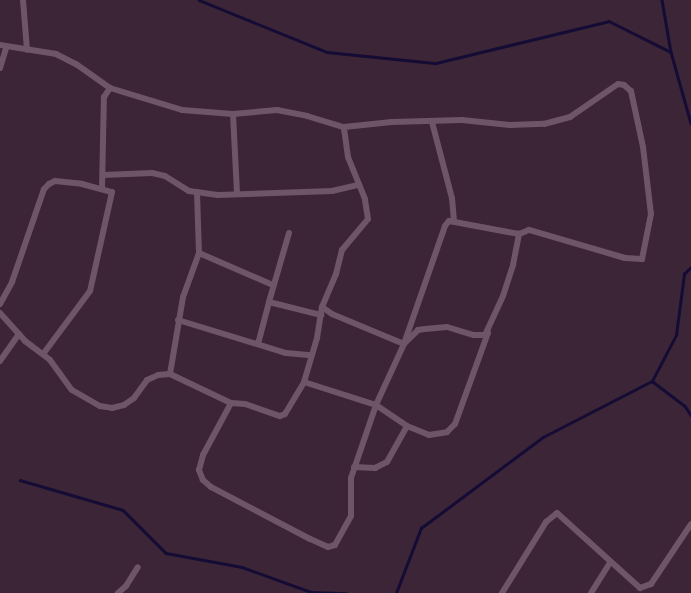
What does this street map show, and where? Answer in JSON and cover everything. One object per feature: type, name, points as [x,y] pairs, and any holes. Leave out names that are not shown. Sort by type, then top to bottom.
[{"type":"street","points":[[23,0],[27,50]]},
{"type":"street","points":[[0,68],[3,46],[27,50],[65,57],[110,88],[182,110],[233,114],[276,110],[307,116],[344,127],[392,122],[462,120],[510,125],[544,124],[570,116],[618,84],[624,85],[631,91],[643,147],[651,214],[642,259],[625,258],[529,230],[519,234],[454,220],[445,226],[404,344],[376,405],[354,468],[351,478],[351,516],[334,545],[328,547],[310,539],[211,487],[199,470],[203,455],[231,403]]},
{"type":"street","points":[[102,189],[104,97],[110,88]]},
{"type":"street","points":[[233,114],[237,194]]},
{"type":"street","points":[[432,122],[452,198],[454,220]]},
{"type":"street","points":[[0,313],[32,346],[44,353],[66,384],[81,397],[100,406],[112,408],[124,405],[134,398],[147,380],[158,375],[170,374],[231,403],[245,404],[280,416],[290,409],[304,382],[322,307],[336,274],[342,250],[368,219],[359,185],[348,157],[344,127]]},
{"type":"street","points":[[103,175],[152,173],[165,176],[189,191],[237,194],[332,191],[359,185]]},
{"type":"street","points":[[0,304],[12,282],[44,189],[55,181],[112,192],[90,291],[44,353]]},
{"type":"street","points":[[170,374],[178,320],[199,253],[197,192]]},
{"type":"street","points":[[258,344],[289,233]]},
{"type":"street","points":[[304,382],[376,405],[407,426],[429,435],[447,432],[455,424],[513,265],[519,234]]},
{"type":"street","points":[[199,253],[274,285]]},
{"type":"street","points":[[269,302],[321,315]]},
{"type":"street","points":[[322,307],[332,314],[404,344]]},
{"type":"street","points":[[178,320],[286,353],[311,355]]},
{"type":"street","points":[[404,344],[418,330],[425,328],[448,327],[479,336],[488,333]]},
{"type":"street","points":[[0,360],[19,334]]},
{"type":"street","points":[[354,468],[375,468],[387,462],[407,426]]},
{"type":"street","points":[[502,593],[546,522],[557,513],[637,587],[647,587],[689,535],[691,524]]},
{"type":"street","points":[[591,593],[610,563]]},
{"type":"street","points":[[118,593],[126,586],[138,567]]},
{"type":"waterway","points":[[199,0],[327,52],[436,63],[609,21],[671,52]]},
{"type":"waterway","points":[[662,0],[671,52],[691,123]]},
{"type":"waterway","points":[[396,593],[421,528],[543,437],[652,381],[676,335],[684,274],[691,267]]},
{"type":"waterway","points":[[652,381],[685,406],[691,415]]},
{"type":"waterway","points":[[20,480],[123,510],[166,553],[242,567],[311,592],[346,593]]}]
